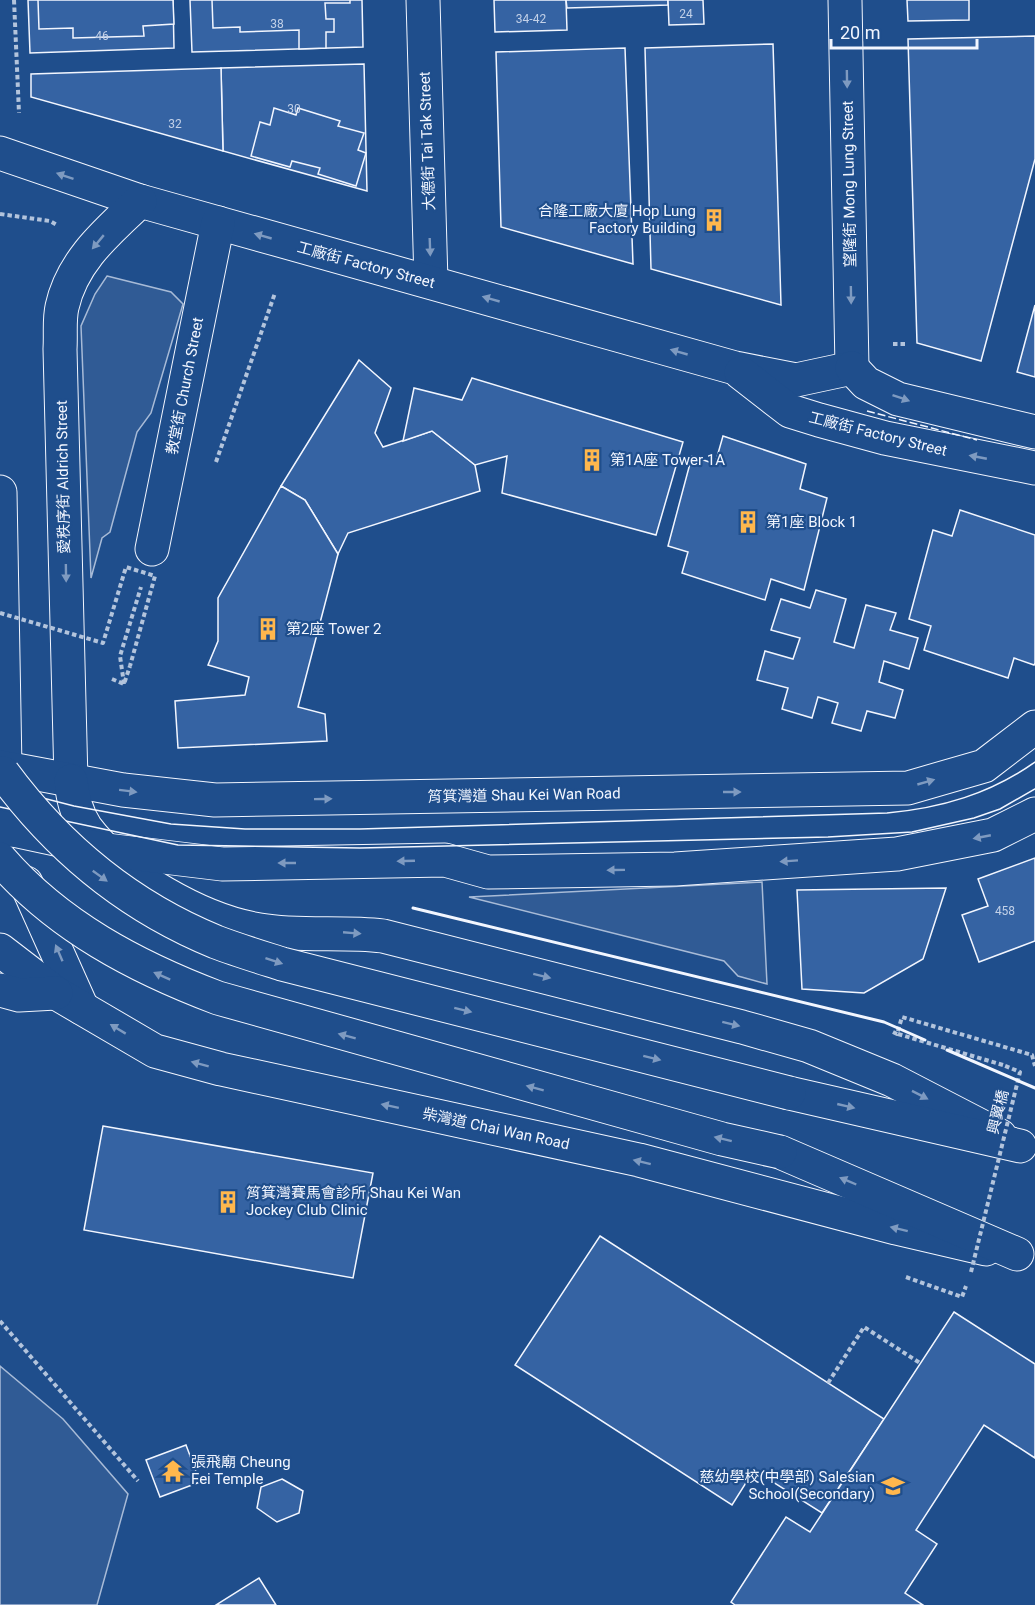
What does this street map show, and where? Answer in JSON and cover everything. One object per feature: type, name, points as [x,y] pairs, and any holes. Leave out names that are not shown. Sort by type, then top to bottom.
[{"type":"main road","name":"大德街 Tai Tak Street","points":[[423,0],[431,282]]},
{"type":"main road","name":"望隆街 Mong Lung Street","points":[[845,0],[852,368]]},
{"type":"main road","name":"工廠街 Factory Street","points":[[0,153],[141,201],[735,368],[796,380],[852,368]]},
{"type":"main road","name":"愛秩序街 Aldrich Street","points":[[71,781],[60,349],[62,308],[77,268],[103,235],[141,201]]},
{"type":"main road","name":"教堂街 Church Street","points":[[152,549],[218,223]]},
{"type":"main road","name":"工廠街 Factory Street","points":[[735,368],[790,411],[885,438],[1035,468]]},
{"type":"main road","points":[[852,368],[866,383],[898,399],[1035,432]]},
{"type":"main road","points":[[0,492],[3,836],[21,869],[36,908],[55,945],[69,1000],[0,990]]},
{"type":"main road","name":"筲箕灣道 Shau Kei Wan Road","points":[[2,768],[123,790],[215,801],[908,788],[984,766],[1035,727]]},
{"type":"main road","points":[[2,768],[32,813],[88,867],[159,913],[216,942],[282,964],[789,1093],[1020,1146],[850,1061],[742,1027],[383,936],[337,932],[280,933],[234,924],[184,904],[158,890],[106,850],[86,827],[78,813],[71,781]]},
{"type":"main road","points":[[3,836],[222,864],[445,860],[488,872],[675,869],[897,854],[993,835],[1035,814]]},
{"type":"main road","name":"柴灣道 Chai Wan Road","points":[[0,950],[69,1000],[155,1051],[221,1069],[639,1160],[948,1241],[1017,1254],[780,1152],[722,1139],[263,1013],[207,994],[156,973],[105,946],[39,897],[3,836]]},
{"type":"path","points":[[14,0],[19,113]]},
{"type":"path","points":[[0,214],[50,221]]},
{"type":"path","points":[[213,471],[275,293]]},
{"type":"path","points":[[124,684],[120,656],[152,549]]},
{"type":"path","points":[[0,613],[103,643],[126,567],[155,576],[130,666]]},
{"type":"path","name":"興翼橋","points":[[908,1036],[1020,1072],[970,1272]]},
{"type":"path","points":[[0,1321],[138,1481]]},
{"type":"path","points":[[828,1383],[864,1327],[920,1363]]},
{"type":"shaded area","points":[[107,276],[171,292],[183,304],[151,413],[137,432],[110,532],[102,538],[91,578],[81,326],[95,294]]},
{"type":"shaded area","points":[[762,882],[767,984],[738,976],[724,961],[469,897]]},
{"type":"shaded area","points":[[0,1366],[63,1419],[128,1494],[97,1605],[0,1605]]},
{"type":"building","points":[[28,0],[173,0],[174,48],[30,53]]},
{"type":"building","points":[[38,0],[173,0],[174,24],[143,26],[144,36],[73,38],[73,28],[39,29]]},
{"type":"building","points":[[190,0],[362,0],[363,47],[192,52]]},
{"type":"building","points":[[212,0],[350,0],[350,3],[325,3],[326,19],[334,19],[334,32],[326,32],[326,48],[299,49],[299,30],[240,32],[240,27],[213,28]]},
{"type":"building","points":[[494,0],[566,0],[567,30],[495,32]]},
{"type":"building","points":[[566,0],[668,0],[668,5],[567,8]]},
{"type":"building","points":[[668,0],[703,0],[704,24],[669,25]]},
{"type":"building","points":[[907,0],[969,0],[969,20],[908,21]]},
{"type":"building","points":[[1035,36],[1035,159],[981,361],[917,343],[908,39]]},
{"type":"building","name":"合隆工廠大廈 Hop Lung Factory Building","points":[[773,44],[781,305],[651,269],[645,48]]},
{"type":"building","points":[[625,48],[633,264],[501,227],[496,52]]},
{"type":"building","points":[[364,64],[367,191],[223,151],[221,68]]},
{"type":"building","points":[[221,68],[223,151],[31,97],[31,74]]},
{"type":"building","points":[[274,108],[296,115],[298,108],[340,121],[338,126],[364,133],[358,150],[366,153],[356,186],[318,174],[320,168],[292,161],[290,167],[251,156],[260,122],[270,125]]},
{"type":"building","points":[[1035,305],[1035,377],[1017,372]]},
{"type":"building","points":[[359,360],[391,388],[375,433],[383,447],[432,431],[475,465],[480,491],[348,533],[338,554],[305,500],[281,486]]},
{"type":"building","name":"第1A座 Tower 1A","points":[[472,378],[683,442],[656,535],[502,493],[507,456],[475,465],[432,431],[403,441],[414,388],[462,400]]},
{"type":"building","name":"第1座 Block 1","points":[[723,436],[806,464],[800,489],[827,498],[804,590],[771,579],[765,600],[682,573],[688,552],[668,546],[692,456],[715,464]]},
{"type":"building","name":"第2座 Tower 2","points":[[281,486],[305,500],[338,554],[298,707],[325,714],[327,741],[178,748],[175,701],[245,695],[249,677],[208,665],[218,641],[218,598]]},
{"type":"building","points":[[960,510],[1035,535],[1035,663],[1034,665],[1014,658],[1008,678],[924,650],[931,626],[909,619],[933,530],[952,536]]},
{"type":"building","points":[[816,590],[846,599],[834,642],[854,648],[866,605],[896,613],[890,630],[918,638],[909,669],[884,661],[879,682],[903,690],[895,718],[867,711],[861,731],[832,723],[838,703],[818,697],[812,718],[782,709],[788,688],[757,680],[765,651],[793,659],[800,638],[771,630],[781,599],[810,608]]},
{"type":"building","points":[[1035,858],[1035,941],[979,962],[962,915],[988,906],[978,879]]},
{"type":"building","points":[[946,888],[923,959],[864,993],[802,989],[797,890]]},
{"type":"building","name":"筲箕灣賽馬會診所 Shau Kei Wan Jockey Club Clinic","points":[[103,1126],[373,1173],[353,1278],[84,1230]]},
{"type":"building","name":"慈幼學校(中學部) Salesian School(Secondary)","points":[[600,1236],[884,1419],[822,1513],[754,1470],[732,1505],[515,1365]]},
{"type":"building","name":"慈幼學校(中學部) Salesian School(Secondary)","points":[[954,1312],[1035,1364],[1035,1458],[984,1425],[916,1530],[937,1544],[905,1593],[923,1605],[735,1605],[731,1602],[786,1517],[810,1532]]},
{"type":"building","name":"張飛廟 Cheung Fei Temple","points":[[186,1445],[200,1482],[160,1497],[146,1460]]},
{"type":"building","points":[[282,1479],[303,1491],[299,1513],[277,1522],[257,1508],[261,1487]]},
{"type":"building","points":[[259,1578],[276,1605],[216,1605]]},
{"type":"tram line","points":[[0,787],[74,806],[171,824],[245,829],[360,829],[887,813],[907,811],[964,798],[1000,783],[1035,762]]},
{"type":"tram line","points":[[0,807],[178,845],[360,848],[828,837],[912,832],[974,818],[1000,809],[1035,789]]},
{"type":"fence","points":[[867,411],[977,440]]},
{"type":"wall","points":[[413,908],[884,1022],[925,1040]]},
{"type":"wall","points":[[947,1050],[1035,1088]]},
{"type":"place","name":"合隆工廠大廈 Hop Lung Factory Building","points":[[714,220]]},
{"type":"place","name":"第1A座 Tower 1A","points":[[592,460]]},
{"type":"place","name":"第1座 Block 1","points":[[748,522]]},
{"type":"place","name":"第2座 Tower 2","points":[[268,629]]},
{"type":"place","name":"筲箕灣賽馬會診所 Shau Kei Wan Jockey Club Clinic","points":[[228,1202]]},
{"type":"place","name":"張飛廟 Cheung Fei Temple","points":[[173,1471]]},
{"type":"place","name":"慈幼學校(中學部) Salesian School(Secondary)","points":[[893,1486]]}]
